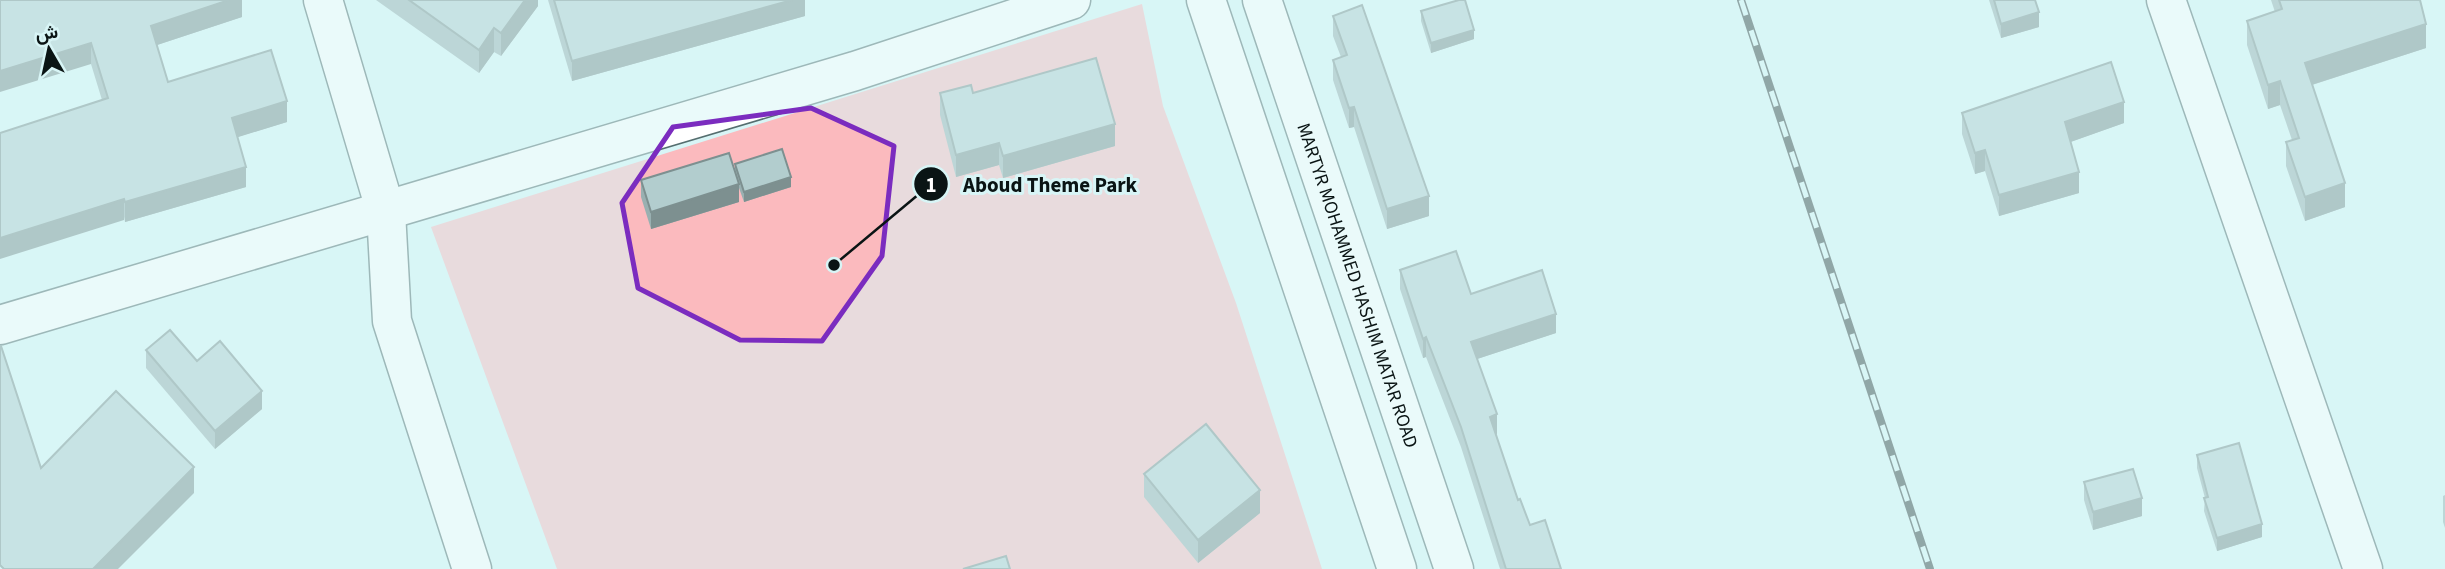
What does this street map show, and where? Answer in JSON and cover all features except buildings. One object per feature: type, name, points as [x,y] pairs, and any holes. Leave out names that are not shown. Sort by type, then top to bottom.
[{"type":"street","points":[[323,0],[387,212],[391,321],[472,569]]},
{"type":"street","points":[[0,325],[855,71],[1071,0]]},
{"type":"street","points":[[1206,0],[1397,569]]},
{"type":"street","name":"MARTYR MOHAMMED HASHIM MATAR ROAD","points":[[1262,0],[1454,569]]},
{"type":"street","points":[[2166,0],[2363,569]]},
{"type":"highlighted area","points":[[811,108],[894,146],[882,256],[822,341],[740,340],[638,288],[622,203],[673,127]]},
{"type":"shaded area","points":[[1142,4],[1163,106],[1236,303],[1322,569],[557,569],[431,227]]},
{"type":"railway","points":[[1741,0],[1930,569]]},
{"type":"place","name":"Aboud Theme Park","points":[[834,265]]}]
